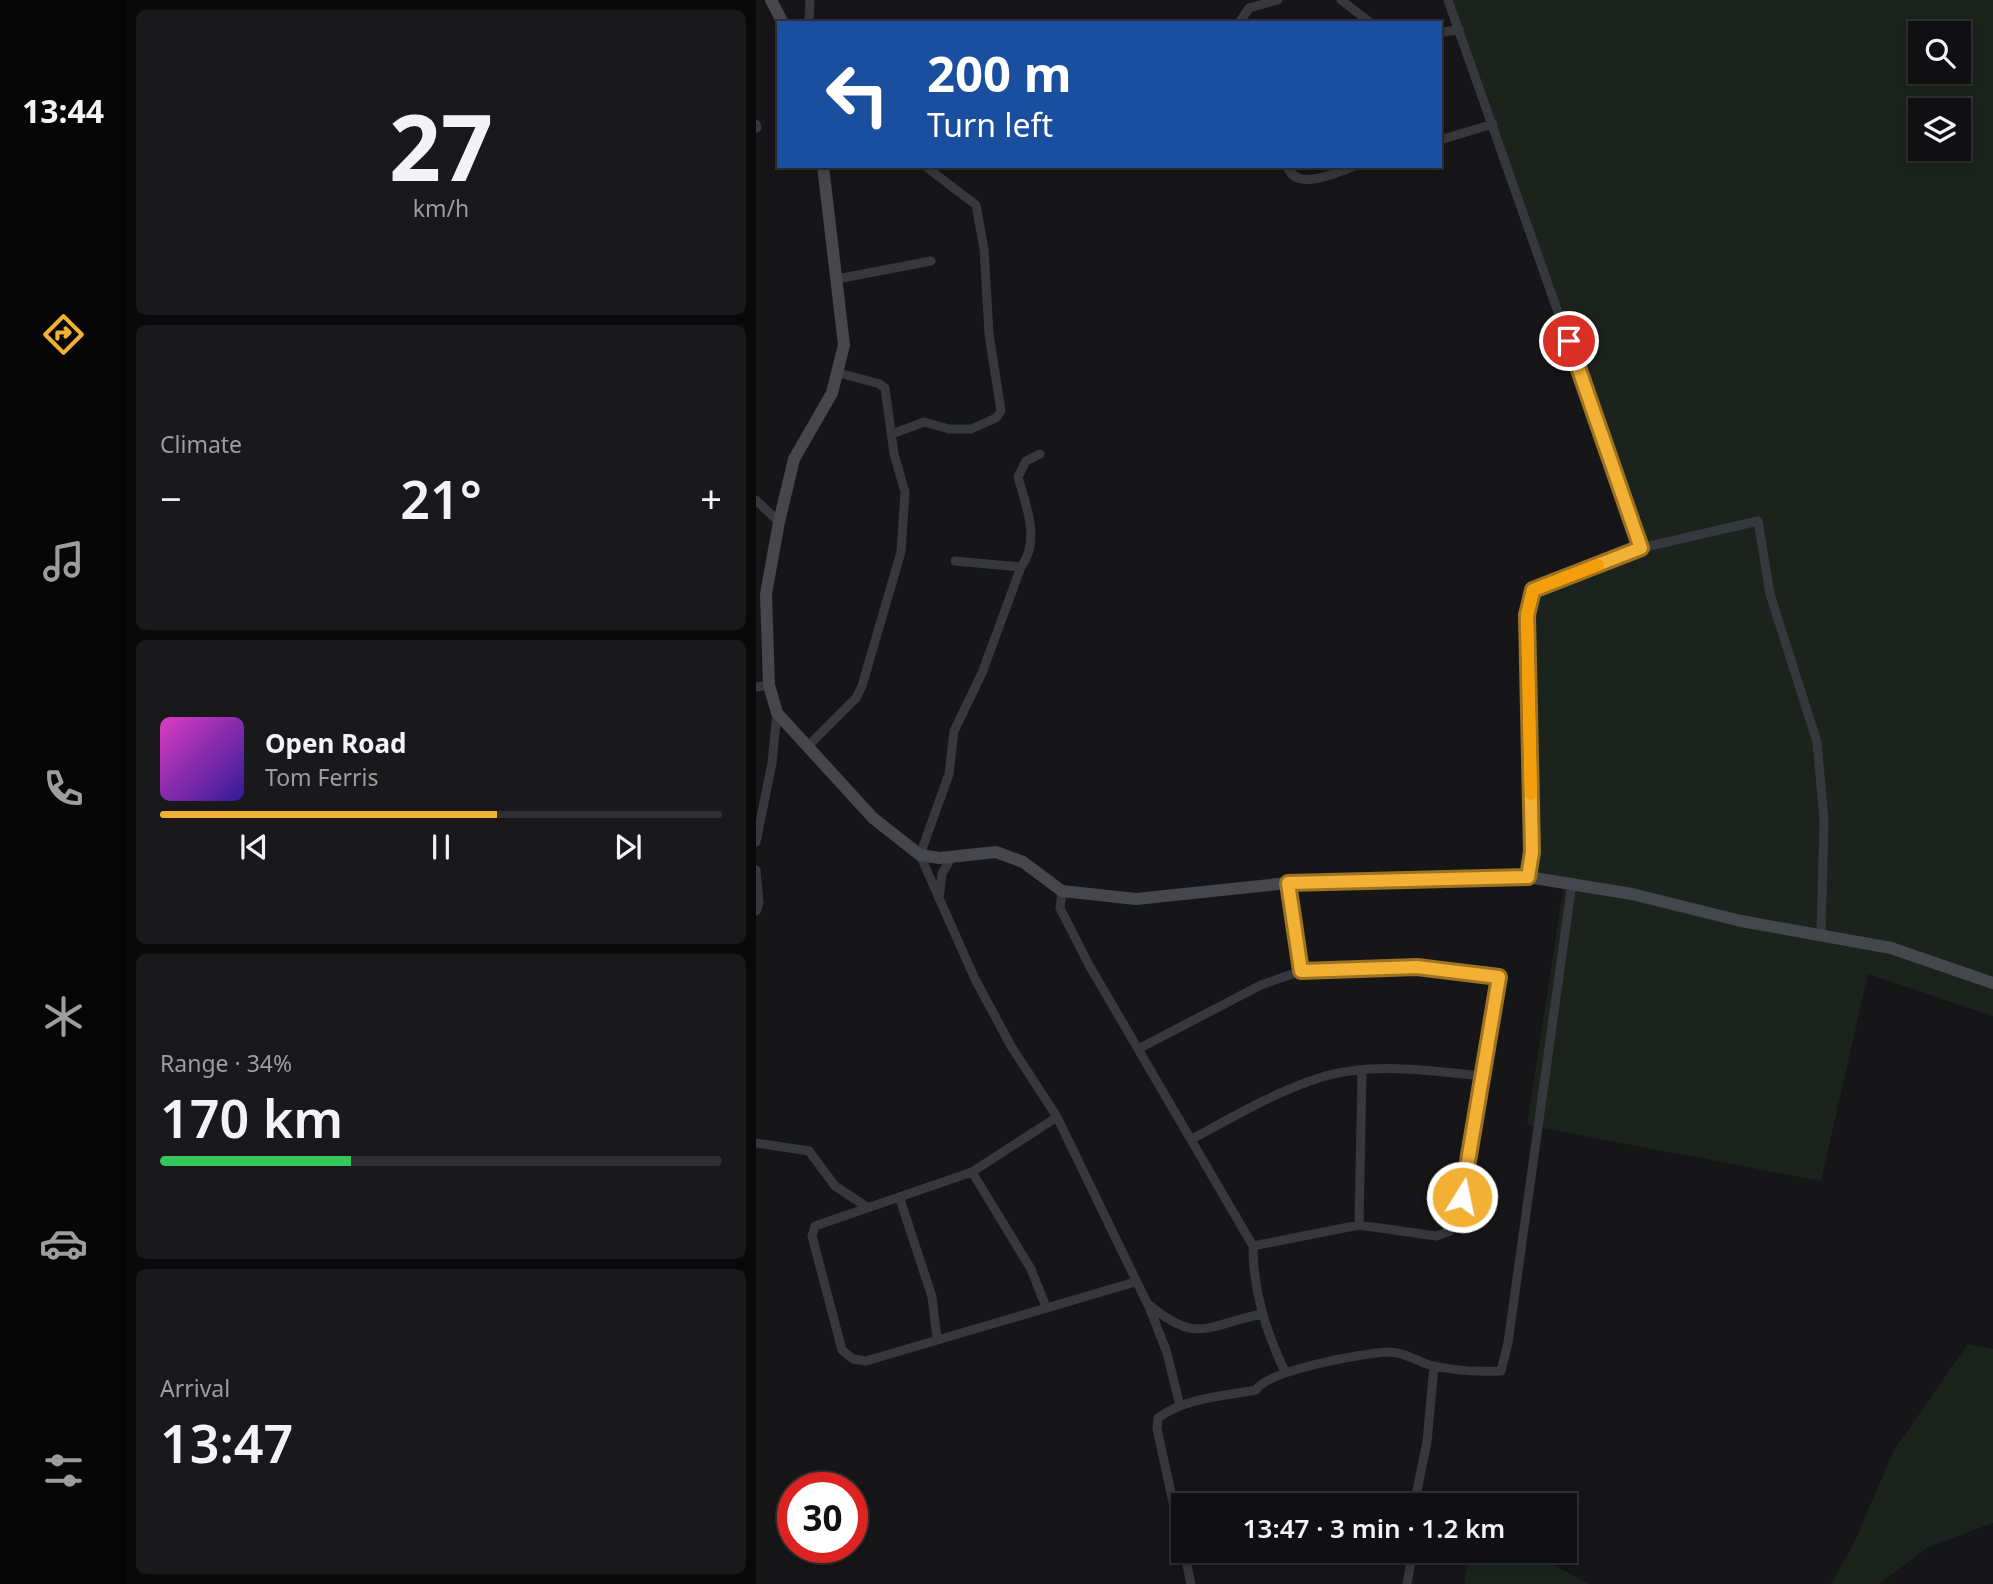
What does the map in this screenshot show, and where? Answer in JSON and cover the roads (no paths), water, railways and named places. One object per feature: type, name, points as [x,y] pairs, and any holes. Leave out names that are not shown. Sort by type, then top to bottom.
[{"type":"street","points":[[771,0],[782,21]]},
{"type":"street","points":[[809,21],[810,0]]},
{"type":"street","points":[[1240,21],[1249,8],[1278,0]]},
{"type":"street","points":[[1341,0],[1368,21]]},
{"type":"street","points":[[1448,0],[1641,548]]},
{"type":"street","points":[[1442,33],[1459,29]]},
{"type":"street","points":[[1442,139],[1493,124]]},
{"type":"street","points":[[823,168],[844,345],[832,393],[794,459],[766,594],[762,686],[778,713],[873,818],[920,855],[994,1015],[1057,1117],[1124,1253],[1167,1353],[1180,1406]]},
{"type":"street","points":[[892,433],[924,422],[949,429],[971,429],[996,418],[1001,411],[989,334],[984,249],[976,205],[928,168]]},
{"type":"street","points":[[1288,168],[1301,180],[1318,178],[1348,168]]},
{"type":"street","points":[[837,279],[931,261]]},
{"type":"street","points":[[808,746],[859,693],[886,612],[906,517],[905,492],[894,454],[885,388],[880,384],[839,373]]},
{"type":"street","points":[[920,855],[949,774],[954,731],[982,673],[1031,547],[1031,526],[1018,477],[1026,461],[1040,454]]},
{"type":"street","points":[[756,500],[779,522]]},
{"type":"street","points":[[1528,877],[1532,852],[1527,615],[1533,590],[1641,548],[1758,520],[1770,594],[1817,742],[1824,820],[1821,934]]},
{"type":"street","points":[[955,561],[1021,567]]},
{"type":"street","points":[[756,842],[772,763],[778,713]]},
{"type":"street","points":[[920,855],[952,856],[996,852],[1010,856],[1039,872],[1062,891],[1157,898],[1288,883],[1528,877],[1572,883],[1741,921],[1821,934],[1915,954],[1993,983]]},
{"type":"street","points":[[939,901],[942,874],[952,856]]},
{"type":"street","points":[[756,870],[759,903],[756,911]]},
{"type":"street","points":[[1288,883],[1301,971]]},
{"type":"street","points":[[1191,1584],[1157,1429],[1158,1418],[1180,1406],[1256,1390],[1260,1383],[1285,1372],[1391,1352],[1434,1366],[1474,1372],[1501,1371],[1572,883]]},
{"type":"street","points":[[1062,891],[1060,908],[1089,965],[1140,1048],[1253,1246],[1254,1282],[1262,1314],[1285,1372]]},
{"type":"street","points":[[1140,1048],[1261,985],[1301,971],[1417,967],[1499,977],[1459,1218],[1450,1231],[1436,1236],[1359,1225],[1253,1246]]},
{"type":"street","points":[[1192,1139],[1310,1081],[1362,1071],[1437,1070],[1481,1076]]},
{"type":"street","points":[[1359,1225],[1362,1071]]},
{"type":"street","points":[[1057,1117],[972,1172],[900,1199],[867,1207],[812,1230],[823,1284],[842,1350],[853,1359],[866,1361],[1135,1282]]},
{"type":"street","points":[[756,1143],[809,1152],[830,1181],[867,1207]]},
{"type":"street","points":[[972,1172],[1031,1269],[1046,1307]]},
{"type":"street","points":[[900,1199],[932,1297],[937,1338]]},
{"type":"street","points":[[1147,1303],[1172,1324],[1188,1330],[1262,1314]]},
{"type":"street","points":[[1417,1493],[1427,1442],[1434,1366]]},
{"type":"street","points":[[1407,1584],[1411,1563]]}]
